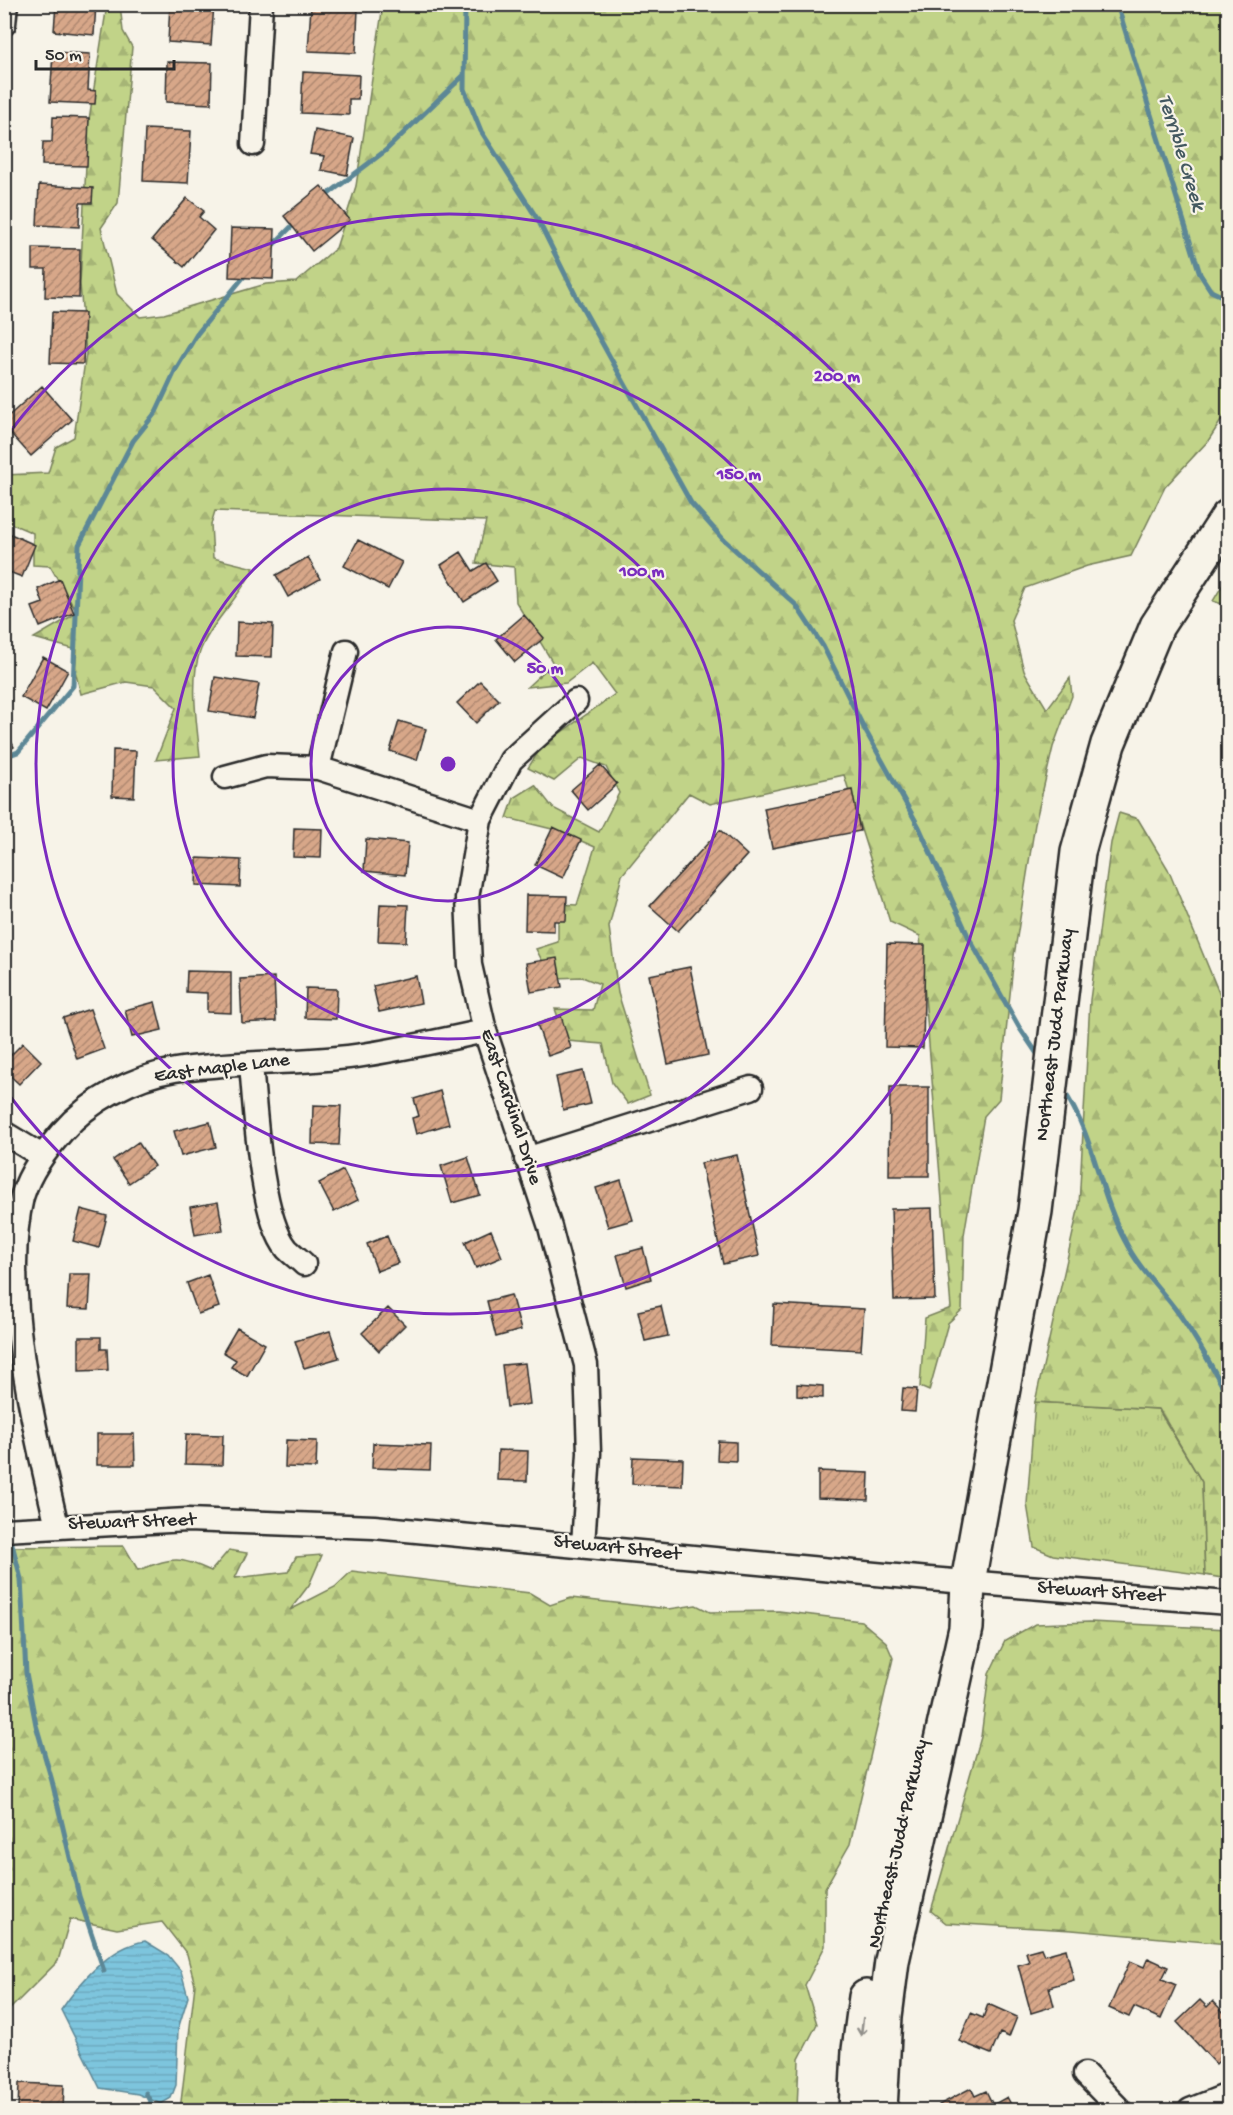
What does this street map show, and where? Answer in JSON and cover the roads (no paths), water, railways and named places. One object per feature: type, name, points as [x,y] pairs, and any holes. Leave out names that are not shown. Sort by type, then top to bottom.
[{"type":"highway","name":"Northeast Judd Parkway","points":[[880,2110],[885,2016],[892,1961],[966,1628],[968,1582],[1035,1211],[1078,852],[1108,744],[1157,626],[1228,517]]},
{"type":"highway","name":"Northeast Judd Parkway","points":[[856,2110],[866,1995],[884,1898],[950,1626],[968,1582]]},
{"type":"street","points":[[4,24],[6,4]]},
{"type":"street","points":[[253,144],[261,4]]},
{"type":"street","points":[[318,768],[346,651]]},
{"type":"street","name":"East Cardinal Drive","points":[[576,701],[511,760],[480,820],[467,898],[470,965],[485,1031],[550,1227],[586,1365],[589,1453],[583,1545]]},
{"type":"street","points":[[225,777],[266,766],[318,768],[480,820]]},
{"type":"street","name":"East Maple Lane","points":[[57,1526],[29,1404],[17,1328],[12,1271],[21,1198],[42,1156],[72,1120],[97,1101],[123,1087],[174,1070],[354,1056],[485,1031]]},
{"type":"street","points":[[251,1064],[260,1159],[268,1201],[286,1248],[304,1264]]},
{"type":"street","points":[[526,1159],[751,1088]]},
{"type":"street","points":[[4,1133],[42,1156]]},
{"type":"street","name":"Stewart Street","points":[[4,1530],[199,1520],[374,1527],[968,1582],[1228,1603]]},
{"type":"street","points":[[1085,2074],[1120,2110]]},
{"type":"street","points":[[1190,2110],[1228,2095]]},
{"type":"water","points":[[145,1941],[168,1955],[181,1971],[188,1997],[178,2029],[176,2085],[171,2098],[161,2104],[138,2094],[100,2088],[61,2010],[97,1967],[120,1950]]},
{"type":"waterway","points":[[465,4],[464,89],[481,131],[538,220],[576,296],[691,503],[723,539],[796,605],[823,646],[864,728],[919,827],[969,938],[1019,1027],[1040,1058]]},
{"type":"waterway","name":"Terrible Creek","points":[[1117,4],[1200,274],[1211,291],[1228,299]]},
{"type":"waterway","points":[[323,198],[385,151],[464,75]]},
{"type":"waterway","points":[[271,247],[296,222]]},
{"type":"waterway","points":[[4,757],[18,752],[73,686],[79,545],[133,441],[156,412],[176,369],[197,334],[246,274]]},
{"type":"waterway","points":[[1063,1090],[1082,1126],[1116,1223],[1125,1241],[1143,1270],[1186,1324],[1228,1396]]},
{"type":"waterway","points":[[10,1536],[21,1579],[26,1673],[36,1725],[52,1781],[79,1896],[104,1971]]},
{"type":"waterway","points":[[146,2093],[154,2110]]}]
